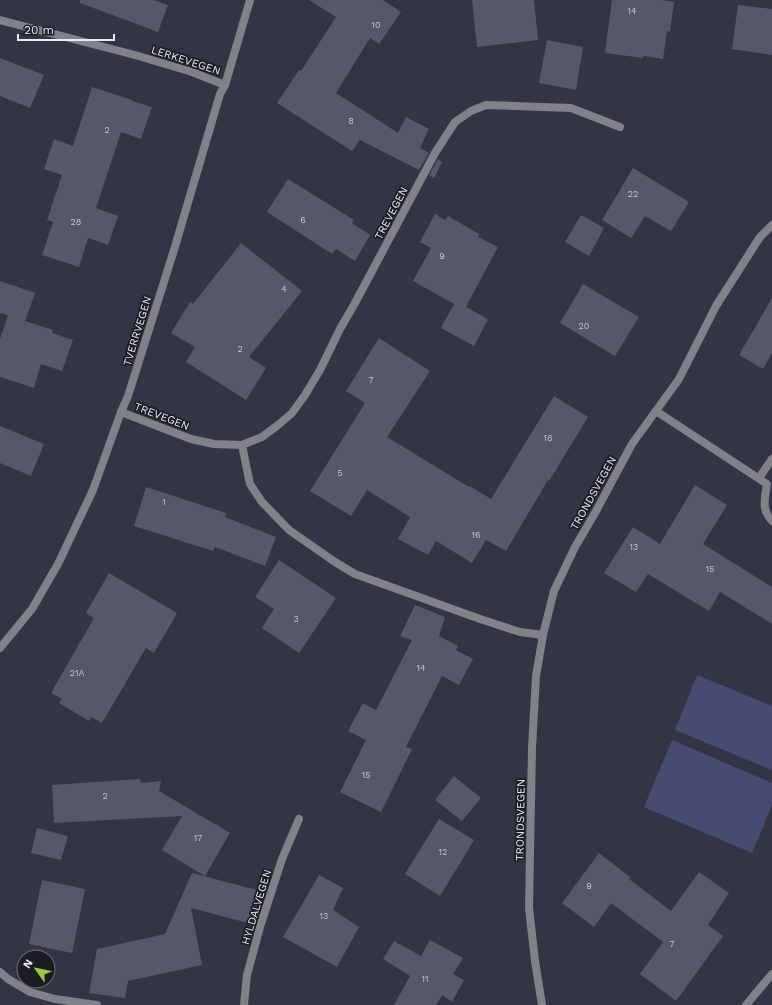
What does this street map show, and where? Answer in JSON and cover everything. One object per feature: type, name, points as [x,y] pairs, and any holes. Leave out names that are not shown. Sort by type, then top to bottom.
[{"type":"street","name":"TVERRVEGEN","points":[[0,648],[32,609],[58,564],[93,490],[128,396],[250,0]]},
{"type":"street","name":"LERKEVEGEN","points":[[0,20],[135,55],[192,72],[225,84]]},
{"type":"street","name":"TREVEGEN","points":[[121,412],[191,439],[214,444],[242,445],[262,437],[292,413],[305,395],[320,370],[340,329],[435,153],[455,122],[471,110],[486,105],[571,108],[620,127]]},
{"type":"street","name":"TRONDSVEGEN","points":[[542,1005],[529,908],[532,748],[536,676],[543,635],[554,591],[575,547],[632,444],[679,379],[716,306],[760,237],[772,225]]},
{"type":"street","points":[[656,411],[768,484],[764,505],[769,518],[772,521]]},
{"type":"street","points":[[242,445],[250,484],[262,502],[289,530],[335,562],[356,574],[483,620],[520,632],[543,635]]},
{"type":"street","points":[[759,478],[772,459]]},
{"type":"street","name":"HYLDALVEGEN","points":[[244,1005],[247,975],[260,927],[282,859],[300,819]]},
{"type":"street","points":[[0,972],[8,979],[30,992],[55,999],[97,1005]]},
{"type":"street","points":[[746,1005],[772,974]]},
{"type":"shaded area","points":[[697,675],[772,706],[772,770],[675,730]]},
{"type":"shaded area","points":[[672,740],[772,783],[772,805],[752,853],[644,807]]},
{"type":"building","points":[[80,0],[153,0],[168,5],[158,32],[80,3]]},
{"type":"building","points":[[309,0],[383,0],[401,12],[379,44],[370,38],[336,93],[398,133],[406,117],[429,129],[420,148],[429,153],[419,170],[360,140],[352,151],[277,103],[299,70],[301,71],[336,17]]},
{"type":"building","points":[[472,0],[534,0],[538,40],[477,47]]},
{"type":"building","points":[[612,0],[661,0],[674,2],[670,32],[667,31],[663,59],[605,53]]},
{"type":"building","points":[[738,5],[772,9],[772,55],[732,49]]},
{"type":"building","points":[[547,40],[583,47],[576,90],[539,83]]},
{"type":"building","points":[[0,58],[44,75],[30,108],[0,96]]},
{"type":"building","points":[[92,87],[152,107],[141,139],[121,132],[96,208],[118,216],[108,245],[88,238],[79,267],[42,255],[53,222],[47,220],[62,175],[44,169],[54,139],[73,146]]},
{"type":"building","points":[[438,159],[442,162],[434,178],[429,175]]},
{"type":"building","points":[[633,168],[689,202],[671,231],[645,216],[631,238],[602,220]]},
{"type":"building","points":[[288,179],[354,220],[352,223],[370,235],[355,261],[336,249],[332,254],[267,212]]},
{"type":"building","points":[[435,214],[445,220],[448,216],[479,234],[478,237],[498,247],[466,307],[488,319],[474,346],[441,328],[454,304],[413,281],[431,248],[420,242]]},
{"type":"building","points":[[581,215],[604,228],[589,256],[565,242]]},
{"type":"building","points":[[241,243],[302,291],[249,357],[266,368],[246,400],[186,362],[195,347],[171,333],[190,302],[193,304]]},
{"type":"building","points":[[0,281],[35,293],[25,321],[53,330],[52,333],[73,340],[62,371],[41,364],[34,388],[0,377],[0,339],[8,315],[0,313]]},
{"type":"building","points":[[583,284],[639,317],[615,356],[560,323]]},
{"type":"building","points":[[772,298],[772,353],[763,369],[739,355]]},
{"type":"building","points":[[379,338],[430,371],[387,437],[491,499],[554,396],[588,417],[549,481],[548,480],[506,551],[486,540],[472,563],[436,541],[428,555],[398,539],[410,517],[367,490],[351,516],[310,491],[365,403],[346,391]]},
{"type":"building","points":[[0,426],[44,444],[31,476],[0,463]]},
{"type":"building","points":[[695,485],[727,505],[703,544],[772,587],[772,624],[720,592],[709,611],[648,574],[636,592],[604,573],[633,527],[660,544]]},
{"type":"building","points":[[146,487],[226,513],[225,517],[276,537],[265,566],[215,547],[213,551],[134,526]]},
{"type":"building","points":[[279,560],[336,598],[299,653],[262,628],[274,609],[255,597]]},
{"type":"building","points":[[109,573],[177,613],[154,653],[146,648],[102,723],[91,717],[89,721],[59,703],[62,699],[51,693],[94,618],[86,613]]},
{"type":"building","points":[[415,605],[445,617],[439,636],[458,646],[456,650],[473,659],[459,685],[442,676],[406,747],[412,749],[381,812],[340,792],[366,740],[348,731],[363,703],[376,710],[412,640],[400,636]]},
{"type":"building","points":[[454,776],[481,798],[462,821],[435,800]]},
{"type":"building","points":[[140,779],[141,783],[161,781],[159,791],[230,833],[205,876],[162,850],[182,816],[54,823],[52,785]]},
{"type":"building","points":[[439,819],[474,840],[440,896],[405,874]]},
{"type":"building","points":[[37,828],[68,836],[61,860],[31,853]]},
{"type":"building","points":[[599,853],[630,877],[629,879],[671,911],[699,872],[729,893],[708,925],[723,936],[676,1001],[640,974],[663,942],[611,903],[594,927],[562,903]]},
{"type":"building","points":[[192,873],[257,890],[248,923],[191,908],[202,965],[128,981],[125,998],[89,993],[97,949],[165,934]]},
{"type":"building","points":[[319,875],[343,888],[333,910],[359,927],[337,967],[283,937]]},
{"type":"building","points":[[42,880],[85,889],[72,953],[29,944]]},
{"type":"building","points":[[430,940],[463,958],[453,974],[464,980],[452,1002],[442,995],[436,1005],[394,1005],[410,976],[383,959],[394,941],[421,956]]}]
